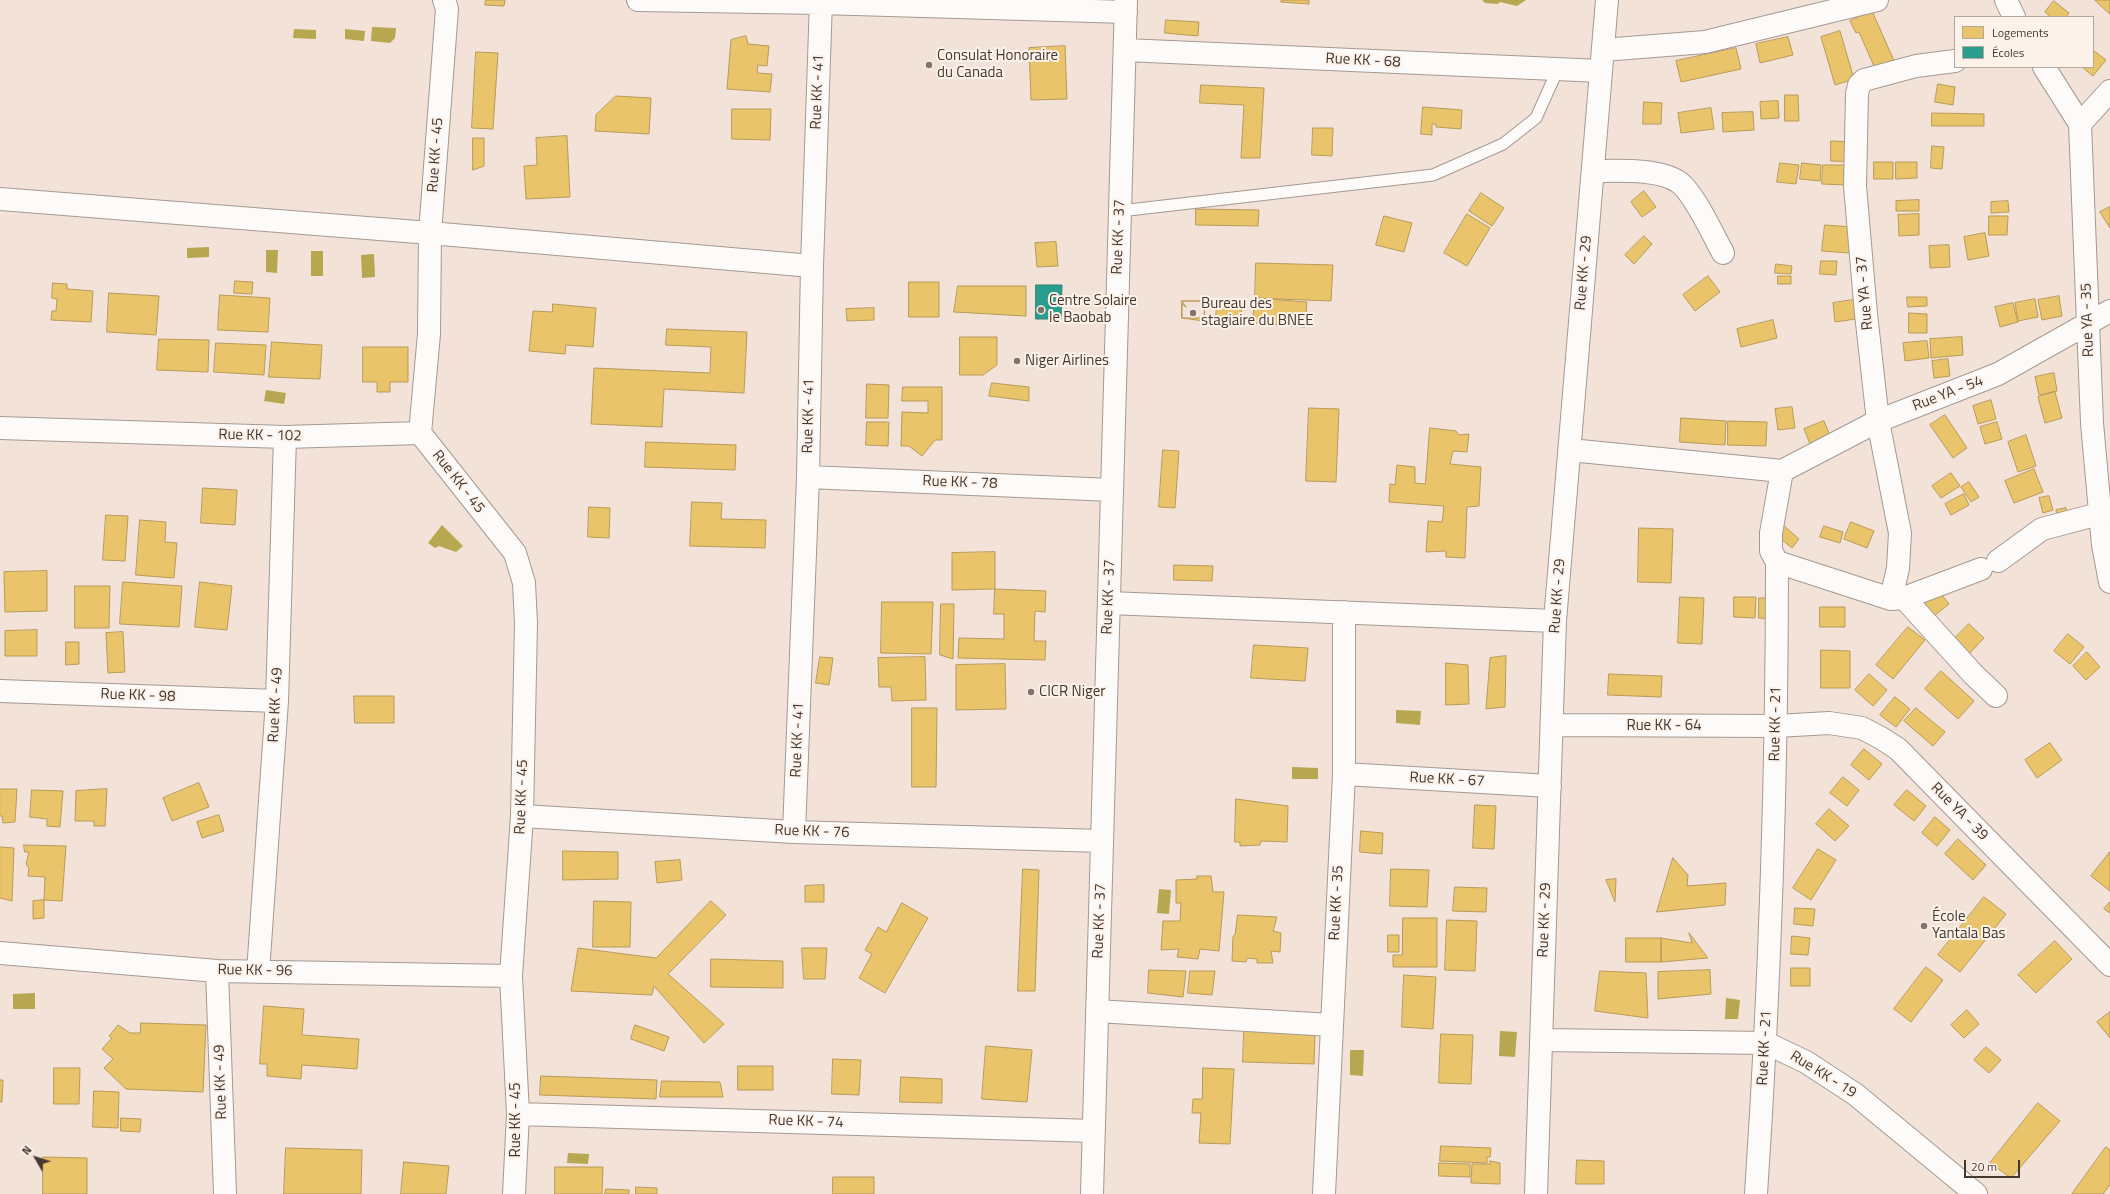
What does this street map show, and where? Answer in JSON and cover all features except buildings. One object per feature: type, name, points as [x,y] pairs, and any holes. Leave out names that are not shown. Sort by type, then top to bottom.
[{"type":"street","name":"Rue KK - 45","points":[[444,0],[447,9],[430,233],[429,334],[420,433],[515,553],[524,583],[526,623],[522,816],[511,976],[518,1114],[514,1194]]},
{"type":"street","points":[[638,0],[821,1],[1126,6]]},
{"type":"street","name":"Rue KK - 29","points":[[1536,1194],[1556,621],[1607,0]]},
{"type":"street","name":"Rue KK - 68","points":[[1125,50],[1558,69],[1705,42],[1877,0]]},
{"type":"street","points":[[2006,0],[2014,16]]},
{"type":"street","name":"Rue KK - 41","points":[[794,832],[808,477],[812,266],[821,1]]},
{"type":"street","name":"Rue KK - 37","points":[[1092,1194],[1126,6]]},
{"type":"street","name":"Rue YA - 37","points":[[1897,598],[1900,533],[1878,421],[1866,314],[1856,186],[1857,94],[1859,85],[1864,80],[1916,66],[1954,61]]},
{"type":"street","name":"Rue YA - 35","points":[[2045,68],[2080,124],[2089,323],[2101,421],[2105,512],[2103,545],[2110,582]]},
{"type":"street","points":[[2080,124],[2110,91]]},
{"type":"street","points":[[1593,171],[1633,171],[1661,175],[1680,183],[1692,198],[1723,253]]},
{"type":"street","points":[[0,199],[430,233],[812,266]]},
{"type":"street","name":"Rue YA - 54","points":[[1782,470],[1878,421],[1998,374],[2110,311]]},
{"type":"street","name":"Rue KK - 102","points":[[0,428],[285,437],[420,433]]},
{"type":"street","name":"Rue KK - 49","points":[[258,972],[277,700],[285,437]]},
{"type":"street","points":[[1570,450],[1782,470]]},
{"type":"street","name":"Rue KK - 21","points":[[1756,1194],[1766,1043],[1777,726],[1777,562],[1771,551],[1771,533],[1782,470]]},
{"type":"street","name":"Rue KK - 78","points":[[808,477],[1112,490]]},
{"type":"street","points":[[1897,598],[1989,565],[2042,529],[2105,512]]},
{"type":"street","points":[[1777,562],[1897,598],[1996,696]]},
{"type":"street","points":[[1109,603],[1556,621]]},
{"type":"street","name":"Rue KK - 35","points":[[1324,1194],[1344,774],[1344,612]]},
{"type":"street","name":"Rue KK - 98","points":[[0,691],[277,700]]},
{"type":"street","name":"Rue YA - 39","points":[[1777,726],[1829,723],[1862,728],[1898,749],[2110,965]]},
{"type":"street","name":"Rue KK - 64","points":[[1552,725],[1777,726]]},
{"type":"street","name":"Rue KK - 67","points":[[1344,774],[1550,786]]},
{"type":"street","name":"Rue KK - 76","points":[[522,816],[794,832],[1102,841]]},
{"type":"street","name":"Rue KK - 96","points":[[0,953],[217,971],[511,976]]},
{"type":"street","name":"Rue KK - 49","points":[[217,971],[225,1194]]},
{"type":"street","points":[[1097,1011],[1331,1025]]},
{"type":"street","name":"Rue KK - 19","points":[[1542,1040],[1766,1043],[1806,1062],[1855,1094],[1976,1194]]},
{"type":"street","name":"Rue KK - 74","points":[[518,1114],[1094,1131]]},
{"type":"lane","points":[[1120,211],[1433,175],[1503,144],[1536,118],[1558,69]]},
{"type":"shaded area","points":[[1482,0],[1526,0],[1517,6],[1500,2],[1498,4],[1485,3]]},
{"type":"shaded area","points":[[372,27],[396,28],[395,38],[390,43],[371,41]]},
{"type":"shaded area","points":[[294,29],[316,30],[316,39],[293,38]]},
{"type":"shaded area","points":[[345,29],[365,31],[364,41],[345,39]]},
{"type":"shaded area","points":[[209,247],[209,257],[187,258],[187,248]]},
{"type":"shaded area","points":[[266,250],[278,250],[277,273],[266,272]]},
{"type":"shaded area","points":[[311,251],[323,251],[323,276],[311,276]]},
{"type":"shaded area","points":[[374,254],[375,277],[362,278],[361,255]]},
{"type":"shaded area","points":[[266,390],[286,393],[284,404],[264,401]]},
{"type":"shaded area","points":[[442,525],[463,546],[456,552],[439,546],[435,548],[428,543]]},
{"type":"shaded area","points":[[1396,710],[1421,711],[1420,725],[1396,723]]},
{"type":"shaded area","points":[[1292,767],[1318,768],[1318,779],[1292,779]]},
{"type":"shaded area","points":[[1159,889],[1171,890],[1169,914],[1157,913]]},
{"type":"shaded area","points":[[35,993],[35,1009],[13,1009],[13,994]]},
{"type":"shaded area","points":[[1726,998],[1740,1000],[1738,1019],[1725,1019]]},
{"type":"shaded area","points":[[1500,1031],[1517,1032],[1515,1057],[1499,1056]]},
{"type":"shaded area","points":[[1350,1050],[1364,1050],[1363,1076],[1350,1075]]},
{"type":"shaded area","points":[[568,1153],[589,1154],[588,1164],[567,1163]]},
{"type":"place","name":"Consulat Honoraire du Canada","points":[[929,65]]},
{"type":"place","name":"Centre Solaire le Baobab","points":[[1041,310]]},
{"type":"place","name":"Bureau des stagiaire du BNEE","points":[[1193,313]]},
{"type":"place","name":"Niger Airlines","points":[[1017,361]]},
{"type":"place","name":"CICR Niger","points":[[1031,692]]},
{"type":"place","name":"École Yantala Bas","points":[[1924,926]]}]
